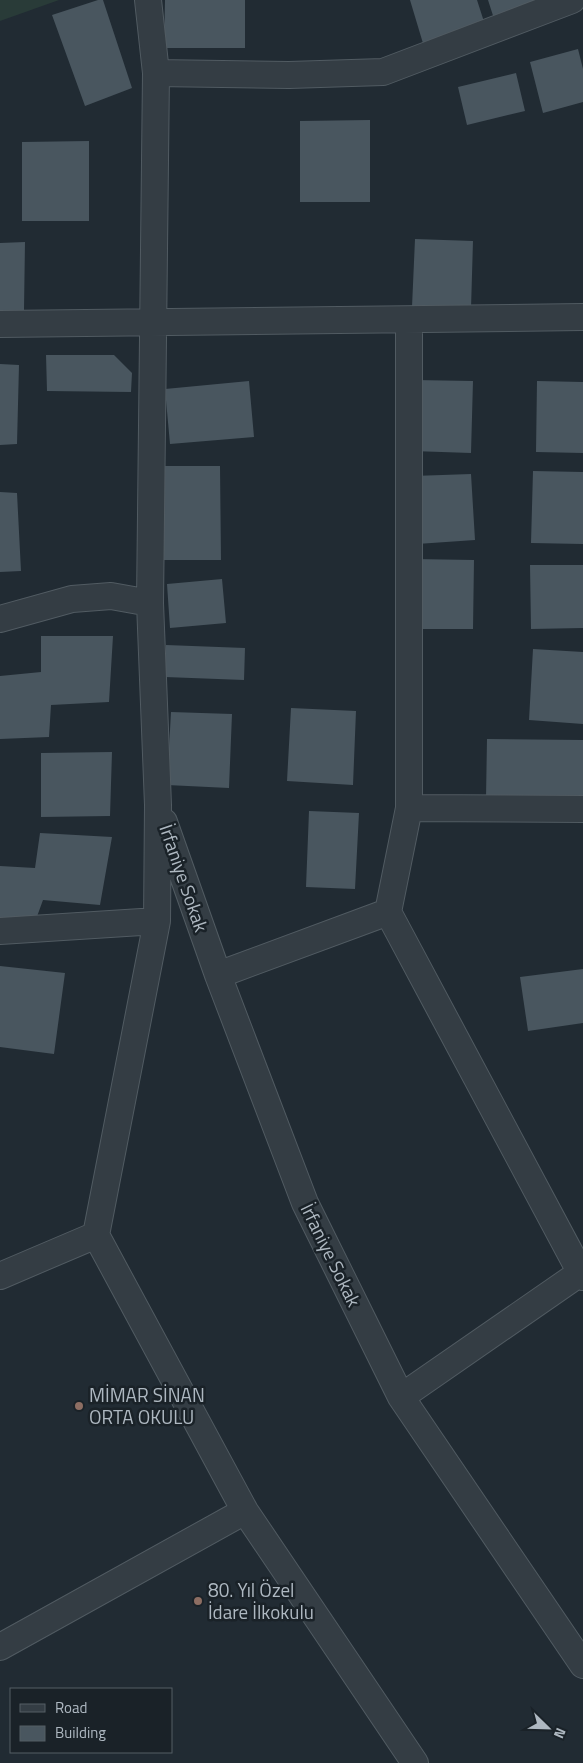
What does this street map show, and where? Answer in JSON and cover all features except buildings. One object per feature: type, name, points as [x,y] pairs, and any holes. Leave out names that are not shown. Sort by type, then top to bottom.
[{"type":"street","points":[[148,0],[156,73],[150,602],[158,805],[156,921],[96,1235],[245,1511],[415,1763]]},
{"type":"street","points":[[156,73],[289,75],[383,72],[572,0]]},
{"type":"street","points":[[0,324],[583,317]]},
{"type":"street","points":[[401,1397],[582,1273],[388,912],[410,808],[409,320]]},
{"type":"street","points":[[0,619],[72,599],[111,596],[150,602]]},
{"type":"street","name":"İrfaniye Sokak","points":[[158,805],[218,975],[305,1204],[401,1397],[583,1665]]},
{"type":"street","points":[[410,808],[583,809]]},
{"type":"street","points":[[218,975],[388,912]]},
{"type":"street","points":[[0,932],[156,921]]},
{"type":"street","points":[[0,1276],[96,1235]]},
{"type":"street","points":[[0,1647],[245,1511]]},
{"type":"green space","points":[[0,0],[59,0],[0,21]]},
{"type":"place","name":"MİMAR SİNAN ORTA OKULU","points":[[79,1406]]},
{"type":"place","name":"80. Yıl Özel İdare İlkokulu","points":[[198,1601]]}]
